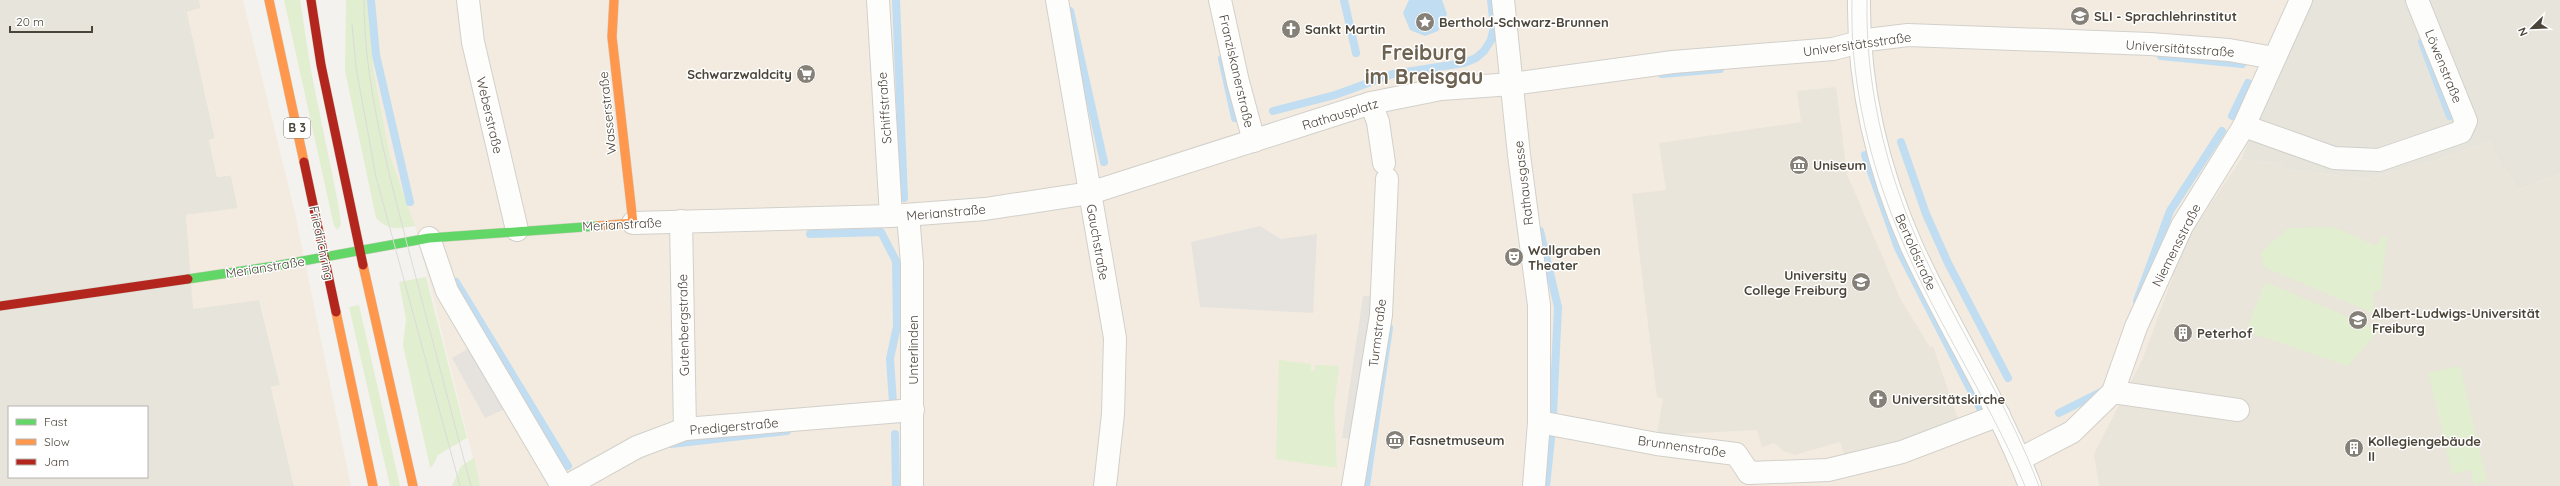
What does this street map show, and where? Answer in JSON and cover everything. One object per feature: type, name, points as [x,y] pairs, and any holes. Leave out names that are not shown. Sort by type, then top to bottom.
[{"type":"main road","name":"Friedrichring","points":[[269,0],[373,486]]},
{"type":"main road","points":[[311,0],[321,65],[359,250],[413,486]]},
{"type":"main road","name":"Wasserstraße","points":[[614,0],[612,37],[633,223]]},
{"type":"main road","name":"Merianstraße","points":[[0,306],[324,257],[429,238],[518,230],[633,223]]},
{"type":"street","name":"Weberstraße","points":[[468,0],[473,42],[518,230]]},
{"type":"street","name":"Schiffstraße","points":[[878,0],[899,216]]},
{"type":"street","name":"Gauchstraße","points":[[1057,0],[1115,338],[1114,414],[1105,486]]},
{"type":"street","name":"Franziskanerstraße","points":[[1220,0],[1238,82],[1248,143]]},
{"type":"street","name":"Rathausgasse","points":[[1504,0],[1512,84],[1539,305],[1539,422],[1534,486]]},
{"type":"street","name":"Bertoldstraße","points":[[1859,0],[1860,43],[1865,91],[1876,143],[1900,217],[1926,276],[1999,415],[2020,459],[2030,486]]},
{"type":"street","name":"Niemensstraße","points":[[2020,459],[2072,432],[2113,392],[2136,327],[2182,226],[2244,126],[2301,0]]},
{"type":"street","name":"Löwenstraße","points":[[2244,126],[2334,158],[2372,160],[2379,160],[2461,132],[2466,121],[2417,0]]},
{"type":"street","name":"Universitätsstraße","points":[[1512,84],[1673,62],[1833,49],[1908,35],[2150,44],[2229,50],[2274,58]]},
{"type":"street","name":"Rathausplatz","points":[[1248,143],[1371,104],[1441,97],[1512,84]]},
{"type":"street","name":"Turmstraße","points":[[1353,486],[1381,315],[1386,171],[1378,122],[1371,104]]},
{"type":"street","name":"Merianstraße","points":[[633,223],[899,216],[985,209],[1090,192],[1248,143]]},
{"type":"street","name":"Unterlinden","points":[[899,216],[912,263],[912,486]]},
{"type":"street","name":"Gutenbergstraße","points":[[680,222],[684,429]]},
{"type":"street","points":[[429,238],[447,291],[562,486]]},
{"type":"street","points":[[2113,392],[2238,410]]},
{"type":"street","name":"Predigerstraße","points":[[567,486],[637,447],[684,429],[913,410]]},
{"type":"street","name":"Brunnenstraße","points":[[1539,422],[1658,444],[1736,454],[1748,479],[1836,468],[1902,452],[1999,415]]},
{"type":"shaded area","points":[[0,0],[199,0],[201,8],[187,12],[215,139],[209,140],[217,177],[231,175],[238,209],[186,215],[190,254],[212,306],[259,299],[280,385],[271,387],[294,486],[0,486]]},
{"type":"shaded area","points":[[199,0],[243,0],[295,213],[351,486],[294,486],[271,387],[280,385],[260,300],[193,309],[186,215],[238,208],[231,175],[217,177],[209,140],[215,138],[187,12],[201,8]]},
{"type":"shaded area","points":[[370,0],[2309,0],[2241,159],[2181,247],[2172,279],[2142,360],[2127,392],[2098,481],[2099,486],[480,486],[415,226],[390,156],[373,68]]},
{"type":"shaded area","points":[[2309,0],[2560,0],[2560,174],[2517,190],[2507,171],[2502,169],[2490,142],[2437,160],[2365,179],[2283,169],[2283,165],[2241,159]]},
{"type":"shaded area","points":[[1836,87],[1847,174],[1901,300],[1930,347],[1933,346],[1959,422],[1845,457],[1840,442],[1795,455],[1783,451],[1774,443],[1762,447],[1757,430],[1657,435],[1663,398],[1657,398],[1632,194],[1666,190],[1659,143],[1801,122],[1797,91]]},
{"type":"shaded area","name":"Albert-Ludwigs-Universität Freiburg","points":[[2490,142],[2502,169],[2507,171],[2517,190],[2560,174],[2560,486],[2099,486],[2094,454],[2142,360],[2172,279],[2181,247],[2241,159],[2283,165],[2284,169],[2365,179],[2437,160]]},
{"type":"shaded area","points":[[1260,226],[1281,239],[1317,234],[1313,313],[1200,307],[1191,242]]},
{"type":"shaded area","points":[[1363,296],[1382,296],[1361,439],[1342,438]]},
{"type":"shaded area","points":[[474,345],[507,408],[485,418],[452,358]]},
{"type":"green space","points":[[284,0],[300,0],[311,71],[338,203],[341,224],[338,230],[334,226]]},
{"type":"green space","points":[[346,0],[370,0],[373,68],[390,156],[415,226],[403,228],[389,227],[376,218],[345,71]]},
{"type":"green space","points":[[2334,227],[2376,246],[2382,236],[2387,238],[2381,289],[2373,292],[2373,313],[2264,267],[2260,253],[2289,228]]},
{"type":"green space","points":[[426,277],[467,438],[438,455],[432,467],[430,467],[403,345],[406,319],[399,282]]},
{"type":"green space","points":[[2265,282],[2379,330],[2348,366],[2246,331]]},
{"type":"green space","points":[[359,305],[400,486],[390,486],[349,307]]},
{"type":"green space","points":[[1279,360],[1311,364],[1311,371],[1315,370],[1315,365],[1339,366],[1334,407],[1337,468],[1276,459]]},
{"type":"green space","points":[[2460,366],[2487,481],[2474,484],[2471,470],[2452,474],[2428,373]]},
{"type":"green space","points":[[474,458],[480,486],[452,486],[461,466]]},
{"type":"water","name":"Berthold-Schwarz-Brunnen","points":[[1409,0],[1442,0],[1447,14],[1438,31],[1425,36],[1410,30],[1403,13]]},
{"type":"waterway","points":[[371,0],[376,55],[410,202]]},
{"type":"waterway","points":[[896,0],[904,198]]},
{"type":"waterway","points":[[1344,0],[1356,53]]},
{"type":"waterway","points":[[1273,111],[1335,95],[1393,74],[1464,63],[1476,58],[1484,51],[1491,40],[1494,27],[1491,0]]},
{"type":"waterway","points":[[1070,11],[1104,162]]},
{"type":"waterway","points":[[2422,42],[2450,116]]},
{"type":"waterway","points":[[2161,56],[2242,64]]},
{"type":"waterway","points":[[1222,59],[1235,118]]},
{"type":"waterway","points":[[1662,74],[1720,69]]},
{"type":"waterway","points":[[2232,116],[2248,83]]},
{"type":"waterway","points":[[2137,301],[2170,211],[2222,131]]},
{"type":"waterway","points":[[1901,142],[1926,214],[1948,263],[2008,378]]},
{"type":"waterway","points":[[1865,155],[1898,248],[1980,408]]},
{"type":"waterway","points":[[1540,231],[1558,307],[1553,414]]},
{"type":"waterway","points":[[810,234],[881,232],[896,261],[897,326],[890,359],[893,403]]},
{"type":"waterway","points":[[456,282],[568,466]]},
{"type":"waterway","points":[[1366,486],[1389,328]]},
{"type":"waterway","points":[[2059,413],[2103,391]]},
{"type":"waterway","points":[[671,444],[787,431]]},
{"type":"waterway","points":[[895,434],[896,486]]},
{"type":"waterway","points":[[1546,486],[1551,439]]},
{"type":"tram line","points":[[364,0],[368,61],[372,91],[384,151],[471,486]]},
{"type":"tram line","points":[[1852,0],[1852,28],[1857,83],[1868,138],[1883,192],[1907,252],[1923,286],[1993,418],[2025,486]]},
{"type":"tram line","points":[[1867,0],[1867,35],[1870,70],[1876,105],[1892,173],[1904,207],[1917,240],[1945,299],[2002,404],[2028,458],[2039,486]]},
{"type":"tram line","points":[[352,24],[356,67],[376,177],[460,486]]},
{"type":"traffic: fast","points":[[188,279],[275,266],[429,238],[598,226]]},
{"type":"traffic: slow","points":[[269,0],[304,162]]},
{"type":"traffic: slow","points":[[598,226],[633,223],[612,37],[614,0]]},
{"type":"traffic: slow","points":[[363,265],[413,486]]},
{"type":"traffic: slow","points":[[336,312],[373,486]]},
{"type":"traffic: jam","points":[[311,0],[321,65],[363,265]]},
{"type":"traffic: jam","points":[[304,162],[336,312]]},
{"type":"traffic: jam","points":[[0,306],[188,279]]},
{"type":"place","name":"SLI - Sprachlehrinstitut","points":[[2080,16]]},
{"type":"place","name":"Berthold-Schwarz-Brunnen","points":[[1425,22]]},
{"type":"place","name":"Sankt Martin","points":[[1291,29]]},
{"type":"place","name":"Schwarzwaldcity","points":[[806,74]]},
{"type":"place","name":"Uniseum","points":[[1799,165]]},
{"type":"place","name":"Wallgraben Theater","points":[[1514,257]]},
{"type":"place","name":"University College Freiburg","points":[[1861,282]]},
{"type":"place","name":"Albert-Ludwigs-Universität Freiburg","points":[[2358,320]]},
{"type":"place","name":"Peterhof","points":[[2183,333]]},
{"type":"place","name":"Universitätskirche","points":[[1878,399]]},
{"type":"place","name":"Fasnetmuseum","points":[[1395,440]]},
{"type":"place","name":"Kollegiengebäude II","points":[[2354,448]]},
{"type":"district","name":"Freiburg im Breisgau","points":[[1424,65]]}]
